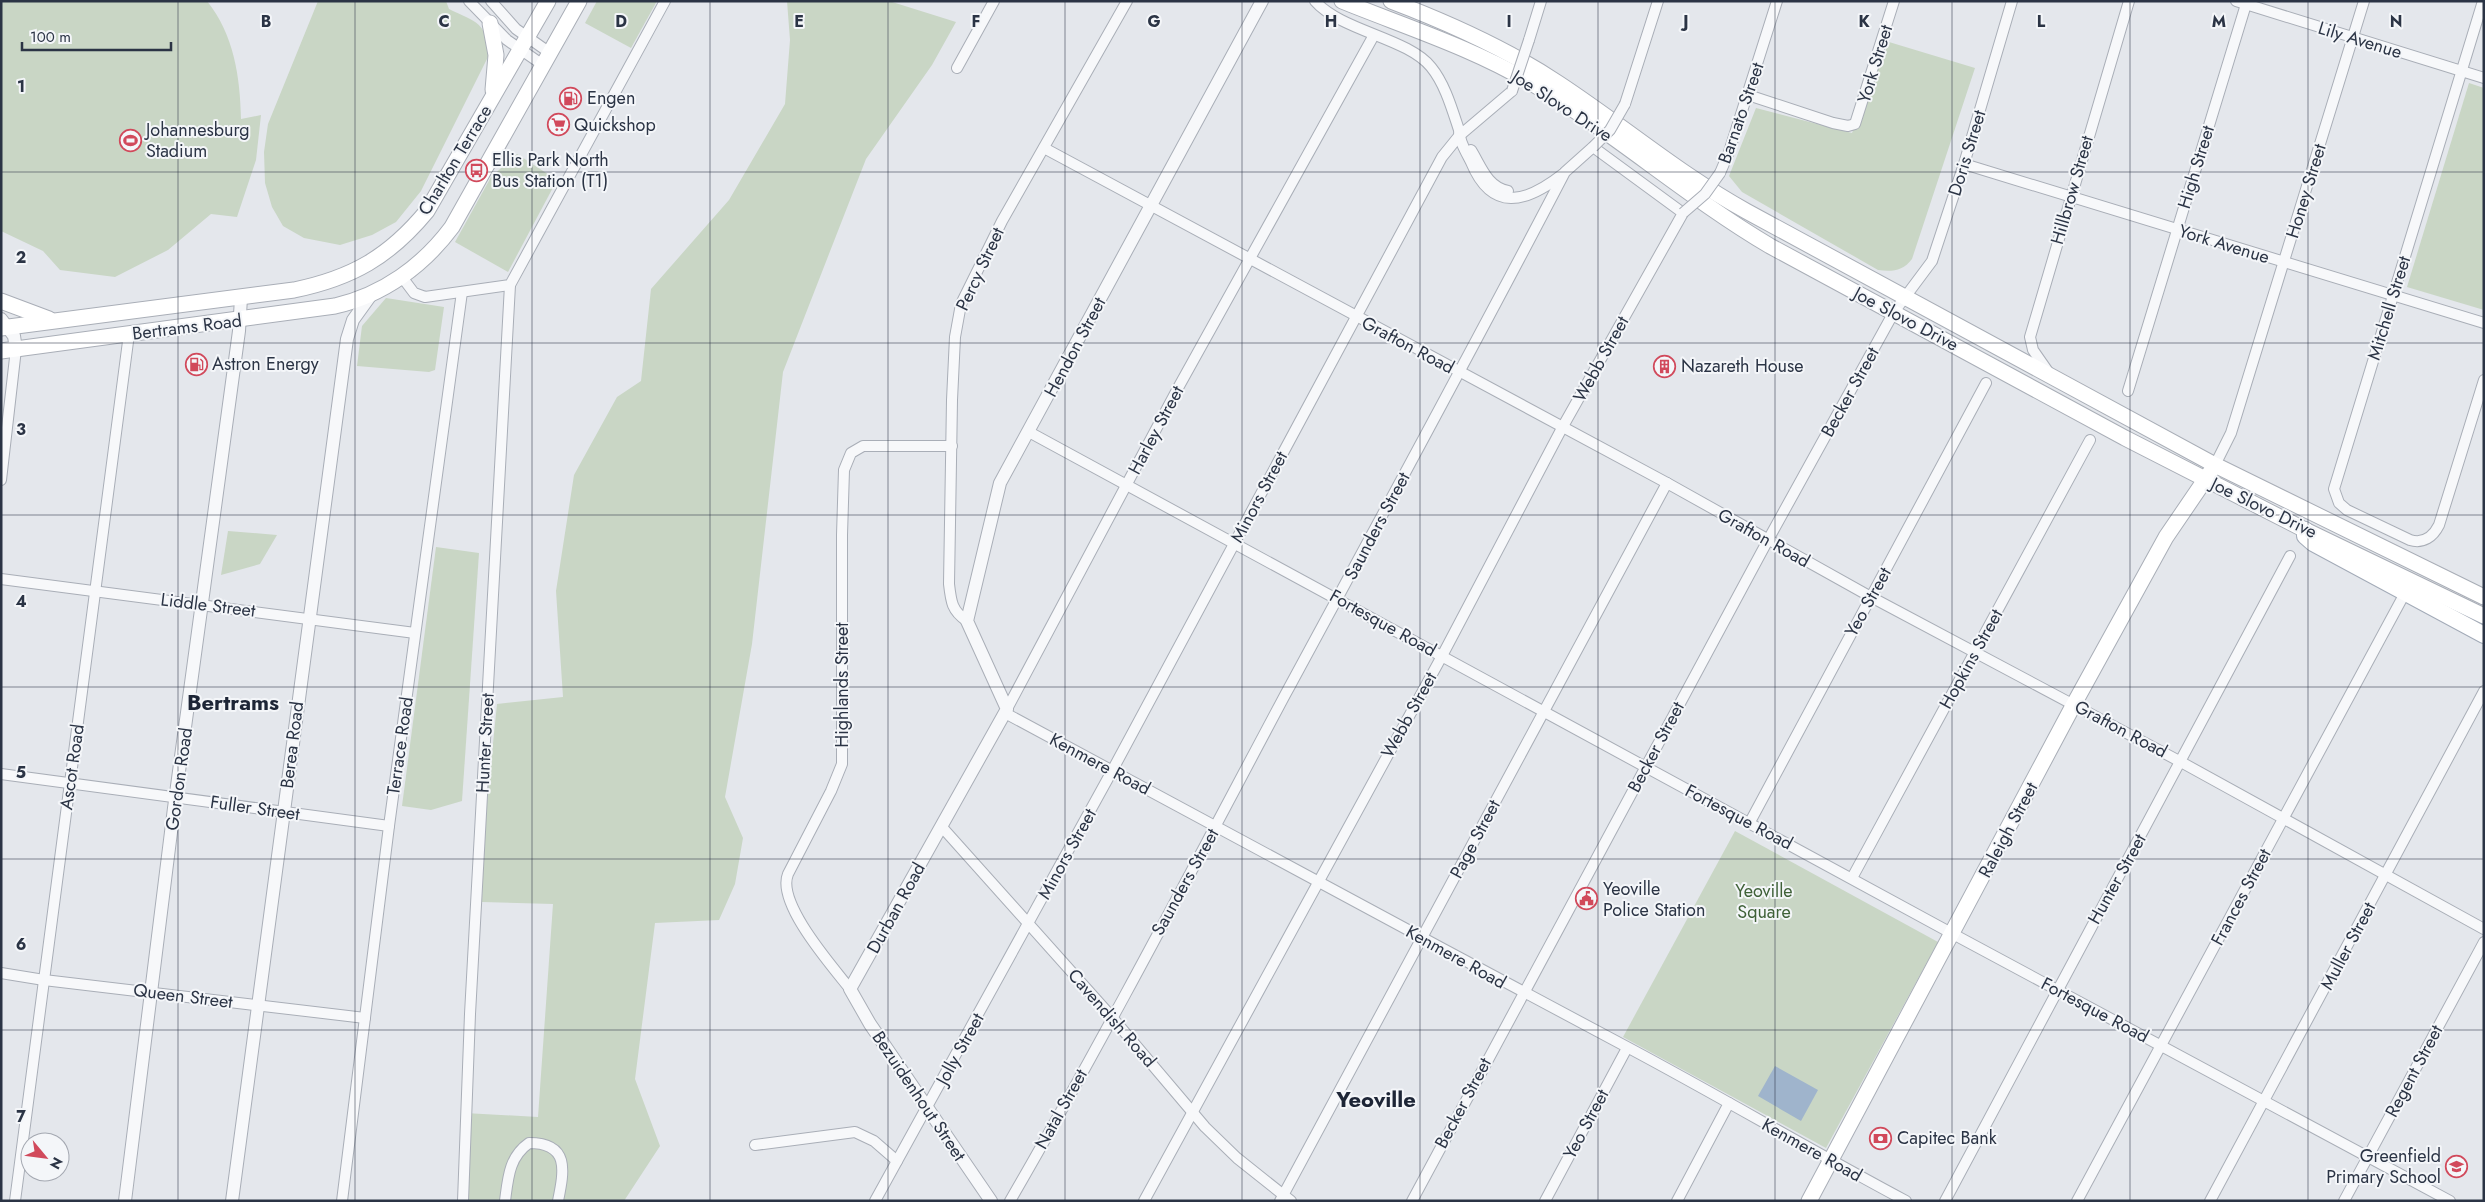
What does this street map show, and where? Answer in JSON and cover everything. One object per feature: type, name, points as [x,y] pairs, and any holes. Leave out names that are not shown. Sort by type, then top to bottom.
[{"type":"main road","name":"Charlton Terrace","points":[[354,272],[376,260],[394,245],[427,211],[548,1]]},
{"type":"main road","name":"Charlton Terrace","points":[[371,295],[402,277],[430,254],[452,228],[579,1]]},
{"type":"main road","name":"Joe Slovo Drive","points":[[1342,1],[1456,46],[1531,83],[1723,218],[1811,269],[2204,479],[2484,616]]},
{"type":"main road","name":"Joe Slovo Drive","points":[[1391,1],[1453,27],[1525,62],[1558,83],[1707,189],[1906,298],[2215,465],[2484,597]]},
{"type":"main road","points":[[490,23],[496,55],[492,96]]},
{"type":"main road","name":"Bertrams Road","points":[[4,324],[57,321],[241,298],[318,285],[354,272]]},
{"type":"main road","name":"Bertrams Road","points":[[9,350],[335,306],[371,295]]},
{"type":"main road","points":[[1,301],[57,321]]},
{"type":"main road","name":"Raleigh Street","points":[[1809,1201],[2074,704],[2166,537],[2215,465]]},
{"type":"main road","points":[[2306,530],[2305,536],[2313,543],[2484,635]]},
{"type":"street","points":[[470,1],[490,23],[547,59]]},
{"type":"street","points":[[491,1],[523,44],[547,59]]},
{"type":"street","points":[[402,277],[414,293],[421,296],[462,292],[510,284],[665,1]]},
{"type":"street","points":[[958,68],[994,1]]},
{"type":"street","name":"Percy Street","points":[[967,621],[954,611],[951,605],[949,584],[956,337],[961,304],[1002,221],[1126,1]]},
{"type":"street","name":"Hendon Street","points":[[967,621],[996,495],[1006,471],[1029,432],[1262,1]]},
{"type":"street","points":[[1315,1],[1328,12],[1414,53],[1432,67],[1445,93],[1460,133],[1488,179],[1499,189],[1517,192],[1556,180],[1565,172]]},
{"type":"street","name":"Minors Street","points":[[1029,923],[1442,157],[1460,133],[1512,91],[1541,1]]},
{"type":"street","name":"Saunders Street","points":[[1111,1016],[1460,373],[1565,172],[1610,130],[1625,104],[1658,1]]},
{"type":"street","name":"Barnato Street","points":[[1683,213],[1705,194],[1720,172],[1748,95],[1777,1]]},
{"type":"street","name":"York Street","points":[[1748,95],[1833,123],[1853,124],[1857,120],[1866,93],[1894,1]]},
{"type":"street","name":"Doris Street","points":[[1906,298],[1932,261],[1964,164],[2012,1]]},
{"type":"street","name":"Hillbrow Street","points":[[2051,376],[2036,355],[2030,337],[2129,1]]},
{"type":"street","name":"Honey Street","points":[[2215,465],[2231,433],[2364,1]]},
{"type":"street","name":"Mitchell Street","points":[[2483,1],[2392,296],[2334,493],[2339,503],[2347,510],[2410,540],[2421,542],[2426,540],[2435,532],[2439,525],[2484,380]]},
{"type":"street","name":"Lily Avenue","points":[[2243,2],[2484,78]]},
{"type":"street","name":"High Street","points":[[2128,391],[2243,2]]},
{"type":"street","name":"Harley Street","points":[[941,826],[1006,711],[1126,486],[1374,35]]},
{"type":"street","points":[[1592,147],[1683,213]]},
{"type":"street","name":"Grafton Road","points":[[1044,148],[1667,483],[1871,597],[2074,704],[2484,929]]},
{"type":"street","name":"York Avenue","points":[[1964,164],[2484,323]]},
{"type":"street","name":"Webb Street","points":[[1144,1201],[1317,880],[1442,656],[1562,428],[1683,213]]},
{"type":"street","name":"Hunter Street","points":[[463,1201],[470,1014],[510,284]]},
{"type":"street","name":"Terrace Road","points":[[342,1201],[389,826],[462,292]]},
{"type":"street","name":"Berea Road","points":[[232,1201],[260,1006],[292,741],[347,340],[354,320],[371,295]]},
{"type":"street","name":"Gordon Road","points":[[125,1201],[150,992],[240,320],[241,298]]},
{"type":"street","name":"Becker Street","points":[[1412,1201],[1522,993],[1768,540],[1894,312],[1906,298]]},
{"type":"street","points":[[1,480],[9,350],[14,336],[4,324]]},
{"type":"street","name":"Ascot Road","points":[[15,1201],[129,334]]},
{"type":"street","name":"Yeo Street","points":[[1750,822],[1986,383]]},
{"type":"street","name":"Fortesque Road","points":[[1029,432],[1126,486],[1338,598],[1953,934],[2450,1201]]},
{"type":"street","name":"Hopkins Street","points":[[1852,878],[2090,440]]},
{"type":"street","name":"Highlands Street","points":[[850,990],[801,921],[791,904],[785,885],[788,874],[831,791],[842,764],[842,535],[846,462],[851,453],[863,446],[952,446]]},
{"type":"street","name":"Page Street","points":[[1285,1199],[1421,937],[1667,483]]},
{"type":"street","name":"Hunter Street","points":[[1945,1201],[2290,556]]},
{"type":"street","name":"Liddle Street","points":[[1,579],[415,633]]},
{"type":"street","name":"Frances Street","points":[[2077,1201],[2405,593]]},
{"type":"street","points":[[967,621],[1006,711]]},
{"type":"street","name":"Muller Street","points":[[2210,1201],[2386,876],[2484,690]]},
{"type":"street","name":"Kenmere Road","points":[[1006,711],[1112,771],[1317,880],[1522,993],[1628,1048],[1906,1201]]},
{"type":"street","name":"Fuller Street","points":[[1,774],[389,826]]},
{"type":"street","name":"Durban Road","points":[[850,990],[941,826]]},
{"type":"street","name":"Cavendish Road","points":[[941,826],[1111,1016],[1192,1113],[1237,1158],[1285,1199]]},
{"type":"street","name":"Jolly Street","points":[[875,1201],[1029,923]]},
{"type":"street","name":"Regent Street","points":[[2344,1201],[2484,942]]},
{"type":"street","name":"Queen Street","points":[[1,973],[44,980],[365,1018]]},
{"type":"street","name":"Bezuidenhout Street","points":[[850,990],[870,1024],[991,1201]]},
{"type":"street","name":"Natal Street","points":[[1010,1201],[1058,1117],[1111,1016]]},
{"type":"street","name":"Yeo Street","points":[[1545,1201],[1628,1048]]},
{"type":"street","points":[[1677,1201],[1729,1103]]},
{"type":"street","points":[[755,1145],[855,1132],[874,1141],[897,1161]]},
{"type":"street","points":[[505,1201],[514,1159],[520,1150],[529,1143],[550,1146],[560,1158],[563,1175],[558,1201]]},
{"type":"green space","name":"Johannesburg Stadium","points":[[1,1],[207,1],[224,28],[234,57],[239,87],[241,119],[261,115],[256,160],[237,217],[211,214],[168,250],[115,277],[60,270],[43,251],[1,231]]},
{"type":"green space","points":[[318,1],[446,1],[449,9],[478,24],[482,29],[488,44],[489,55],[421,191],[396,222],[372,235],[340,245],[304,238],[283,226],[272,207],[265,183],[264,152],[268,124]]},
{"type":"green space","points":[[597,1],[657,1],[631,48],[585,23]]},
{"type":"green space","points":[[787,1],[889,1],[956,22],[932,65],[866,159],[783,372],[752,644],[725,797],[743,838],[735,884],[719,920],[655,923],[635,1079],[660,1146],[624,1201],[462,1201],[465,1113],[538,1117],[553,904],[482,902],[484,832],[497,704],[563,697],[556,591],[574,475],[617,397],[641,381],[651,289],[729,200],[785,104],[790,40]]},
{"type":"green space","points":[[1889,42],[1975,68],[1912,259],[1905,266],[1897,270],[1888,271],[1878,270],[1742,192],[1729,176],[1756,108],[1852,133]]},
{"type":"green space","points":[[2469,83],[2484,88],[2484,310],[2407,287]]},
{"type":"green space","points":[[517,154],[557,180],[508,272],[455,242],[491,177]]},
{"type":"green space","points":[[386,298],[444,307],[435,370],[429,372],[357,366],[362,326]]},
{"type":"green space","points":[[228,531],[277,535],[260,564],[221,575]]},
{"type":"green space","points":[[436,547],[479,553],[462,801],[431,810],[402,806]]},
{"type":"green space","name":"Yeoville Square","points":[[1735,831],[1938,942],[1826,1148],[1623,1037]]},
{"type":"water","points":[[1775,1066],[1818,1090],[1801,1121],[1758,1096]]},
{"type":"place","name":"Engen","points":[[571,98]]},
{"type":"place","name":"Quickshop","points":[[558,125]]},
{"type":"place","name":"Johannesburg Stadium","points":[[130,140]]},
{"type":"place","name":"Ellis Park North Bus Station (T1)","points":[[476,170]]},
{"type":"place","name":"Astron Energy","points":[[196,364]]},
{"type":"place","name":"Nazareth House","points":[[1665,366]]},
{"type":"place","name":"Yeoville Police Station","points":[[1587,899]]},
{"type":"place","name":"Capitec Bank","points":[[1881,1138]]},
{"type":"place","name":"Greenfield Primary School","points":[[2457,1166]]},
{"type":"district","name":"Bertrams","points":[[233,702]]},
{"type":"district","name":"Yeoville","points":[[1376,1099]]}]
